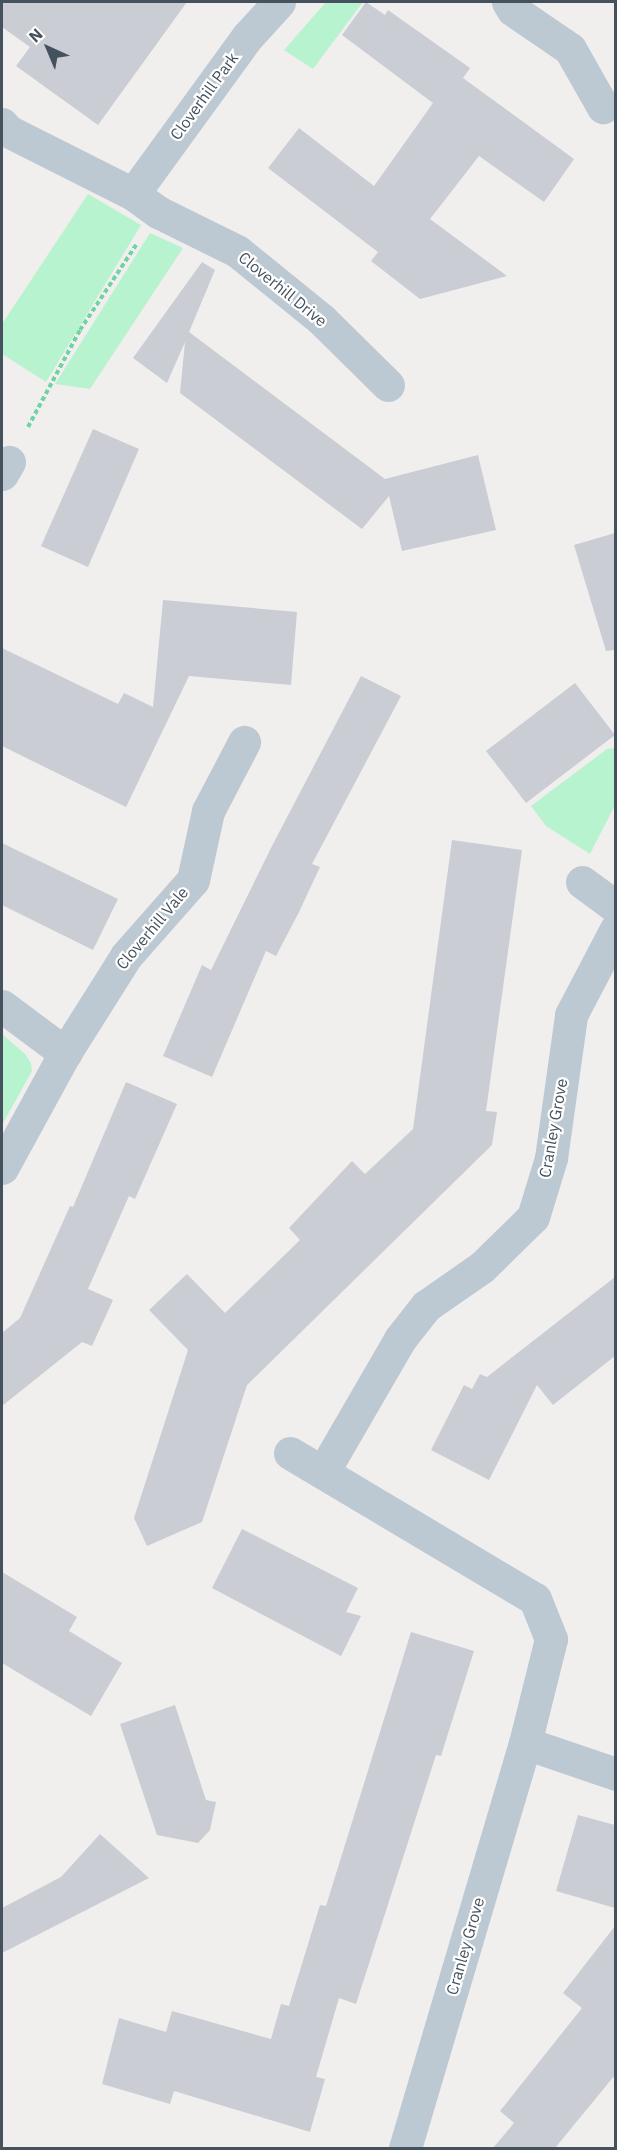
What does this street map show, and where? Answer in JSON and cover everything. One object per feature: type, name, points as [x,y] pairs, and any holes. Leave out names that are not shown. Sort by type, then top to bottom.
[{"type":"street","name":"Cloverhill Park","points":[[145,203],[248,36],[279,2]]},
{"type":"street","points":[[508,2],[513,10],[570,49],[603,107]]},
{"type":"street","name":"Cloverhill Drive","points":[[2,124],[8,131],[237,251],[321,319],[388,385]]},
{"type":"street","name":"Cloverhill Vale","points":[[2,1168],[65,1053],[126,956],[193,880],[208,811],[244,742]]},
{"type":"street","points":[[582,882],[615,907]]},
{"type":"street","name":"Cranley Grove","points":[[323,1472],[400,1339],[426,1306],[482,1267],[533,1217],[551,1158],[571,1016],[615,928]]},
{"type":"street","points":[[2,1006],[65,1053]]},
{"type":"street","name":"Cranley Grove","points":[[290,1453],[535,1599],[551,1639],[525,1743],[405,2148]]},
{"type":"street","points":[[525,1743],[615,1774]]},
{"type":"path","points":[[5,468],[81,330],[145,203]]},
{"type":"green space","points":[[326,2],[363,2],[313,69],[284,50]]},
{"type":"green space","points":[[88,194],[141,225],[46,382],[2,354],[2,324]]},
{"type":"green space","points":[[150,233],[183,248],[90,389],[55,384]]},
{"type":"green space","points":[[615,748],[615,805],[590,854],[546,826],[531,806],[607,749]]},
{"type":"green space","points":[[2,1034],[25,1054],[31,1063],[32,1071],[2,1125]]},
{"type":"building","points":[[2,2],[187,2],[98,125],[16,66],[30,47],[2,27]]},
{"type":"building","points":[[366,2],[385,15],[388,10],[470,68],[463,78],[574,159],[544,202],[479,156],[430,219],[507,276],[420,299],[371,261],[378,252],[268,168],[299,128],[374,186],[433,103],[342,35]]},
{"type":"building","points":[[202,262],[215,270],[189,332],[385,479],[478,455],[496,530],[402,551],[389,496],[362,529],[180,393],[185,342],[167,383],[133,358]]},
{"type":"building","points":[[93,429],[139,449],[88,567],[41,546]]},
{"type":"building","points":[[615,533],[615,650],[606,651],[574,545]]},
{"type":"building","points":[[163,600],[297,612],[291,685],[189,676],[126,807],[2,746],[2,648],[118,704],[124,693],[153,707]]},
{"type":"building","points":[[361,676],[401,696],[312,864],[320,867],[299,912],[276,956],[266,951],[212,1077],[163,1056],[202,965],[211,970],[273,844]]},
{"type":"building","points":[[575,683],[615,735],[526,803],[486,751]]},
{"type":"building","points":[[452,840],[522,850],[486,1111],[497,1112],[492,1145],[247,1385],[202,1522],[147,1546],[134,1518],[188,1350],[149,1310],[187,1274],[225,1313],[300,1240],[289,1228],[352,1161],[365,1174],[413,1129]]},
{"type":"building","points":[[2,843],[118,899],[93,950],[2,905]]},
{"type":"building","points":[[126,1082],[177,1104],[135,1199],[129,1196],[88,1289],[113,1300],[92,1346],[82,1342],[2,1406],[2,1333],[20,1318],[70,1206],[73,1207]]},
{"type":"building","points":[[615,1277],[615,1356],[553,1405],[537,1385],[489,1480],[431,1450],[464,1385],[472,1389],[480,1374],[487,1377]]},
{"type":"building","points":[[242,1529],[358,1588],[346,1612],[361,1616],[341,1656],[212,1588]]},
{"type":"building","points":[[2,1572],[77,1617],[69,1631],[122,1663],[91,1716],[2,1663]]},
{"type":"building","points":[[411,1632],[474,1651],[441,1756],[436,1755],[356,2004],[339,1998],[316,2077],[325,2079],[310,2132],[174,2091],[170,2104],[102,2084],[119,2018],[166,2032],[172,2011],[271,2039],[281,2004],[289,2006],[320,1905],[326,1906]]},
{"type":"building","points":[[175,1705],[206,1800],[216,1802],[210,1830],[198,1843],[157,1835],[120,1724]]},
{"type":"building","points":[[578,1815],[615,1825],[615,1908],[556,1891]]},
{"type":"building","points":[[100,1834],[149,1878],[2,1953],[2,1908],[61,1877]]},
{"type":"building","points":[[615,1926],[615,2075],[555,2148],[493,2148],[514,2123],[500,2111],[582,2008],[563,1993]]}]
